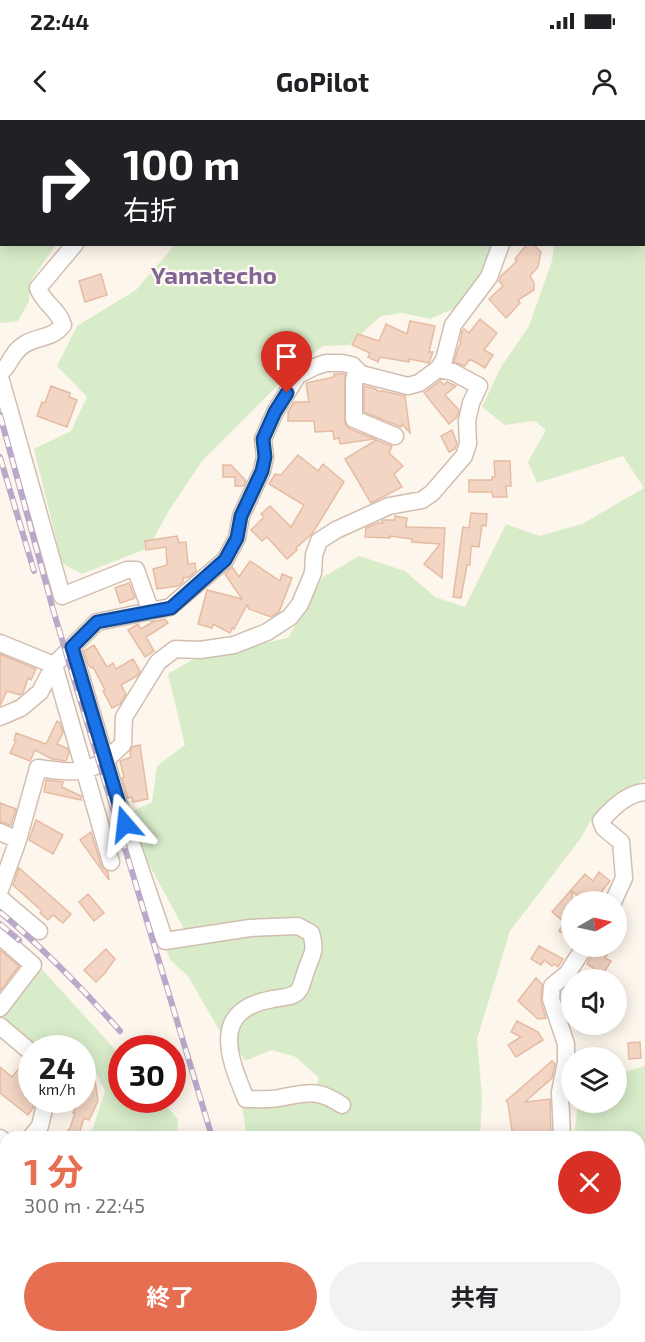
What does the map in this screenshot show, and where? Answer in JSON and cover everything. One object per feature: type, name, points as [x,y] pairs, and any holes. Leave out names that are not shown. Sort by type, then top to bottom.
[{"type":"street","points":[[73,246],[38,288],[40,294],[61,317],[63,325],[59,330],[43,339],[27,343],[13,354],[7,368],[0,375],[62,596],[127,570],[136,570],[151,612]]},
{"type":"street","points":[[0,717],[21,708],[40,692],[54,665],[97,622],[171,608],[225,560],[237,538],[241,516],[262,471],[265,457],[263,439],[275,412],[298,375],[326,363],[352,365],[361,374],[408,386],[419,383],[438,369],[444,360],[453,326],[489,277],[500,246]]},
{"type":"street","points":[[0,890],[18,840],[38,768],[85,772],[105,762],[123,744],[124,717],[158,662],[175,649],[200,650],[234,645],[267,632],[290,617],[300,604],[313,573],[314,555],[319,541],[336,530],[389,506],[422,500],[432,493],[464,456],[468,444],[467,422],[471,403],[479,386],[453,372],[438,369]]},
{"type":"street","points":[[357,370],[354,380],[354,419],[394,436]]},
{"type":"street","points":[[0,643],[54,665]]},
{"type":"street","points":[[72,647],[105,762],[165,941],[250,928],[298,926],[311,933],[315,947],[298,991],[292,996],[259,1001],[243,1010],[230,1025],[227,1041],[246,1099],[267,1100],[314,1092],[328,1096],[342,1105]]},
{"type":"street","points":[[54,665],[111,862]]},
{"type":"street","points":[[618,891],[624,878],[621,842],[604,828],[601,821],[628,797],[645,792]]},
{"type":"street","points":[[0,832],[18,840]]},
{"type":"street","points":[[0,898],[39,932]]},
{"type":"street","points":[[0,936],[33,965],[0,1008]]},
{"type":"street","points":[[562,1131],[560,1092],[566,1062],[566,1044],[551,999],[552,986],[567,974],[578,957]]},
{"type":"street","points":[[0,1026],[18,1041]]},
{"type":"street","points":[[36,1131],[40,1126],[43,1113]]},
{"type":"green space","points":[[0,246],[55,246],[31,280],[29,301],[18,321],[0,323]]},
{"type":"green space","points":[[495,246],[484,275],[462,305],[430,319],[403,313],[381,316],[349,345],[323,346],[299,364],[202,461],[170,509],[148,548],[82,574],[62,563],[34,449],[71,431],[87,397],[57,366],[77,326],[136,290],[173,247]]},
{"type":"green space","points":[[554,246],[645,246],[645,779],[604,805],[592,818],[581,838],[510,931],[477,1039],[482,1096],[480,1131],[246,1131],[242,1107],[311,1097],[319,1078],[296,1057],[272,1050],[245,1061],[234,1042],[240,1022],[261,1006],[288,1000],[312,932],[249,922],[184,929],[139,846],[131,812],[152,802],[157,766],[185,745],[168,674],[195,658],[288,638],[323,577],[359,556],[405,571],[435,597],[465,607],[506,524],[539,536],[582,524],[644,488],[623,456],[537,483],[528,462],[546,430],[535,421],[505,425],[482,407],[501,367],[529,326],[552,261]]},
{"type":"green space","points":[[297,930],[310,946],[295,987],[227,1018],[221,1033],[188,976],[170,960],[165,946]]},
{"type":"green space","points":[[38,965],[108,1042],[108,1113],[173,1113],[178,1119],[177,1131],[92,1131],[105,1091],[96,1072],[96,1035],[18,1035],[0,1021],[0,1012]]},
{"type":"green space","points":[[645,1066],[645,1131],[575,1131],[577,1113],[627,1113],[627,1071]]},
{"type":"building","points":[[525,246],[535,246],[541,252],[538,267],[530,276],[534,283],[534,290],[518,300],[520,303],[506,318],[489,299],[503,286],[499,281],[501,276],[517,261],[515,259]]},
{"type":"building","points":[[101,274],[107,295],[85,302],[79,281]]},
{"type":"building","points":[[480,319],[497,333],[484,350],[493,355],[485,368],[470,359],[465,366],[454,362],[461,343],[462,331],[464,329],[469,333]]},
{"type":"building","points":[[410,321],[435,326],[429,352],[433,352],[429,363],[380,357],[378,362],[368,357],[370,353],[352,345],[358,334],[379,341],[386,324],[407,334]]},
{"type":"building","points":[[334,374],[345,374],[345,424],[350,429],[375,439],[340,444],[339,438],[334,439],[333,431],[315,432],[314,421],[288,421],[288,412],[294,402],[309,402],[306,383],[334,377]]},
{"type":"building","points":[[440,381],[444,385],[447,382],[456,386],[445,395],[459,410],[457,417],[449,424],[424,393]]},
{"type":"building","points":[[51,386],[70,393],[69,397],[77,400],[67,427],[37,416]]},
{"type":"building","points":[[364,386],[405,396],[410,433],[402,424],[401,427],[364,412]]},
{"type":"building","points":[[452,430],[457,443],[455,449],[449,452],[441,436]]},
{"type":"building","points":[[376,440],[392,446],[389,453],[403,466],[394,474],[402,487],[371,503],[345,459]]},
{"type":"building","points":[[298,455],[318,471],[323,464],[344,482],[312,534],[287,559],[267,537],[262,541],[251,530],[264,517],[261,514],[270,506],[291,527],[304,505],[269,484],[275,474],[281,475]]},
{"type":"building","points":[[494,461],[510,461],[511,486],[506,486],[507,497],[493,497],[492,492],[469,492],[469,480],[492,480],[492,477],[495,477]]},
{"type":"building","points":[[223,465],[231,465],[246,481],[244,486],[235,486],[235,477],[223,477]]},
{"type":"building","points":[[471,513],[487,514],[486,526],[482,525],[479,547],[471,546],[470,565],[467,565],[461,598],[453,597],[463,527],[469,528]]},
{"type":"building","points":[[395,516],[407,518],[406,527],[445,528],[442,578],[424,564],[440,544],[412,542],[412,539],[390,536],[390,538],[365,537],[366,528],[383,523],[384,520],[395,520]]},
{"type":"building","points":[[177,536],[179,543],[186,542],[188,564],[195,563],[196,571],[189,577],[183,578],[183,582],[178,586],[157,589],[153,569],[167,565],[166,547],[146,550],[145,541]]},
{"type":"building","points":[[250,561],[280,581],[282,574],[292,578],[279,612],[271,617],[249,609],[247,605],[230,633],[213,624],[212,628],[198,624],[207,590],[242,599],[225,574],[232,567],[239,577]]},
{"type":"building","points":[[129,583],[135,598],[120,603],[115,588]]},
{"type":"building","points":[[165,619],[168,623],[146,637],[154,651],[145,657],[128,630],[138,624],[141,629],[153,622]]},
{"type":"building","points":[[94,645],[107,667],[113,663],[116,669],[133,659],[140,671],[137,676],[121,685],[126,694],[120,704],[112,708],[93,667],[91,668],[88,664],[84,651]]},
{"type":"building","points":[[0,654],[36,669],[31,680],[28,678],[23,693],[20,695],[7,691],[0,706]]},
{"type":"building","points":[[57,721],[63,733],[57,744],[67,748],[69,753],[66,761],[52,759],[35,750],[30,761],[10,753],[16,741],[14,740],[16,733],[46,744]]},
{"type":"building","points":[[140,745],[148,799],[133,802],[132,797],[128,798],[120,761],[131,757],[132,747]]},
{"type":"building","points":[[46,780],[63,782],[62,787],[81,796],[81,800],[44,792]]},
{"type":"building","points":[[0,803],[16,809],[11,825],[0,822]]},
{"type":"building","points":[[36,820],[63,835],[53,854],[29,840]]},
{"type":"building","points":[[91,832],[101,865],[108,872],[109,880],[80,840]]},
{"type":"building","points":[[19,868],[71,914],[63,923],[53,915],[48,920],[40,913],[42,911],[13,885]]},
{"type":"building","points":[[599,872],[610,881],[602,891],[570,891],[585,874],[593,881]]},
{"type":"building","points":[[88,894],[104,913],[94,921],[79,902]]},
{"type":"building","points":[[561,902],[561,920],[552,912]]},
{"type":"building","points":[[539,946],[563,959],[558,967],[544,960],[541,965],[531,959]]},
{"type":"building","points":[[106,949],[115,959],[96,982],[84,970]]},
{"type":"building","points":[[0,950],[19,966],[0,991]]},
{"type":"building","points":[[591,957],[606,957],[611,961],[606,969],[595,969],[587,964]]},
{"type":"building","points":[[536,978],[542,984],[541,1002],[546,1018],[538,1019],[518,1001]]},
{"type":"building","points":[[517,1021],[538,1032],[543,1040],[516,1057],[508,1045],[521,1037],[511,1032]]},
{"type":"building","points":[[640,1042],[641,1058],[629,1059],[628,1043]]},
{"type":"building","points":[[552,1061],[555,1064],[552,1078],[525,1102],[550,1099],[551,1131],[512,1131],[506,1101]]},
{"type":"building","points":[[0,1067],[12,1077],[18,1070],[18,1107],[0,1093]]},
{"type":"building","points":[[75,1113],[92,1113],[89,1120],[84,1118],[80,1131],[68,1131]]},
{"type":"railway","points":[[0,415],[54,613],[210,1131]]},
{"type":"railway","points":[[0,457],[34,571]]},
{"type":"railway","points":[[0,912],[62,969],[120,1031]]},
{"type":"railway","points":[[0,924],[19,940]]},
{"type":"district","name":"Yamatecho","points":[[214,276]]},
{"type":"route","points":[[125,824],[72,647],[97,622],[171,608],[225,560],[237,538],[241,516],[262,471],[265,457],[263,439],[275,412],[287,393]]}]
